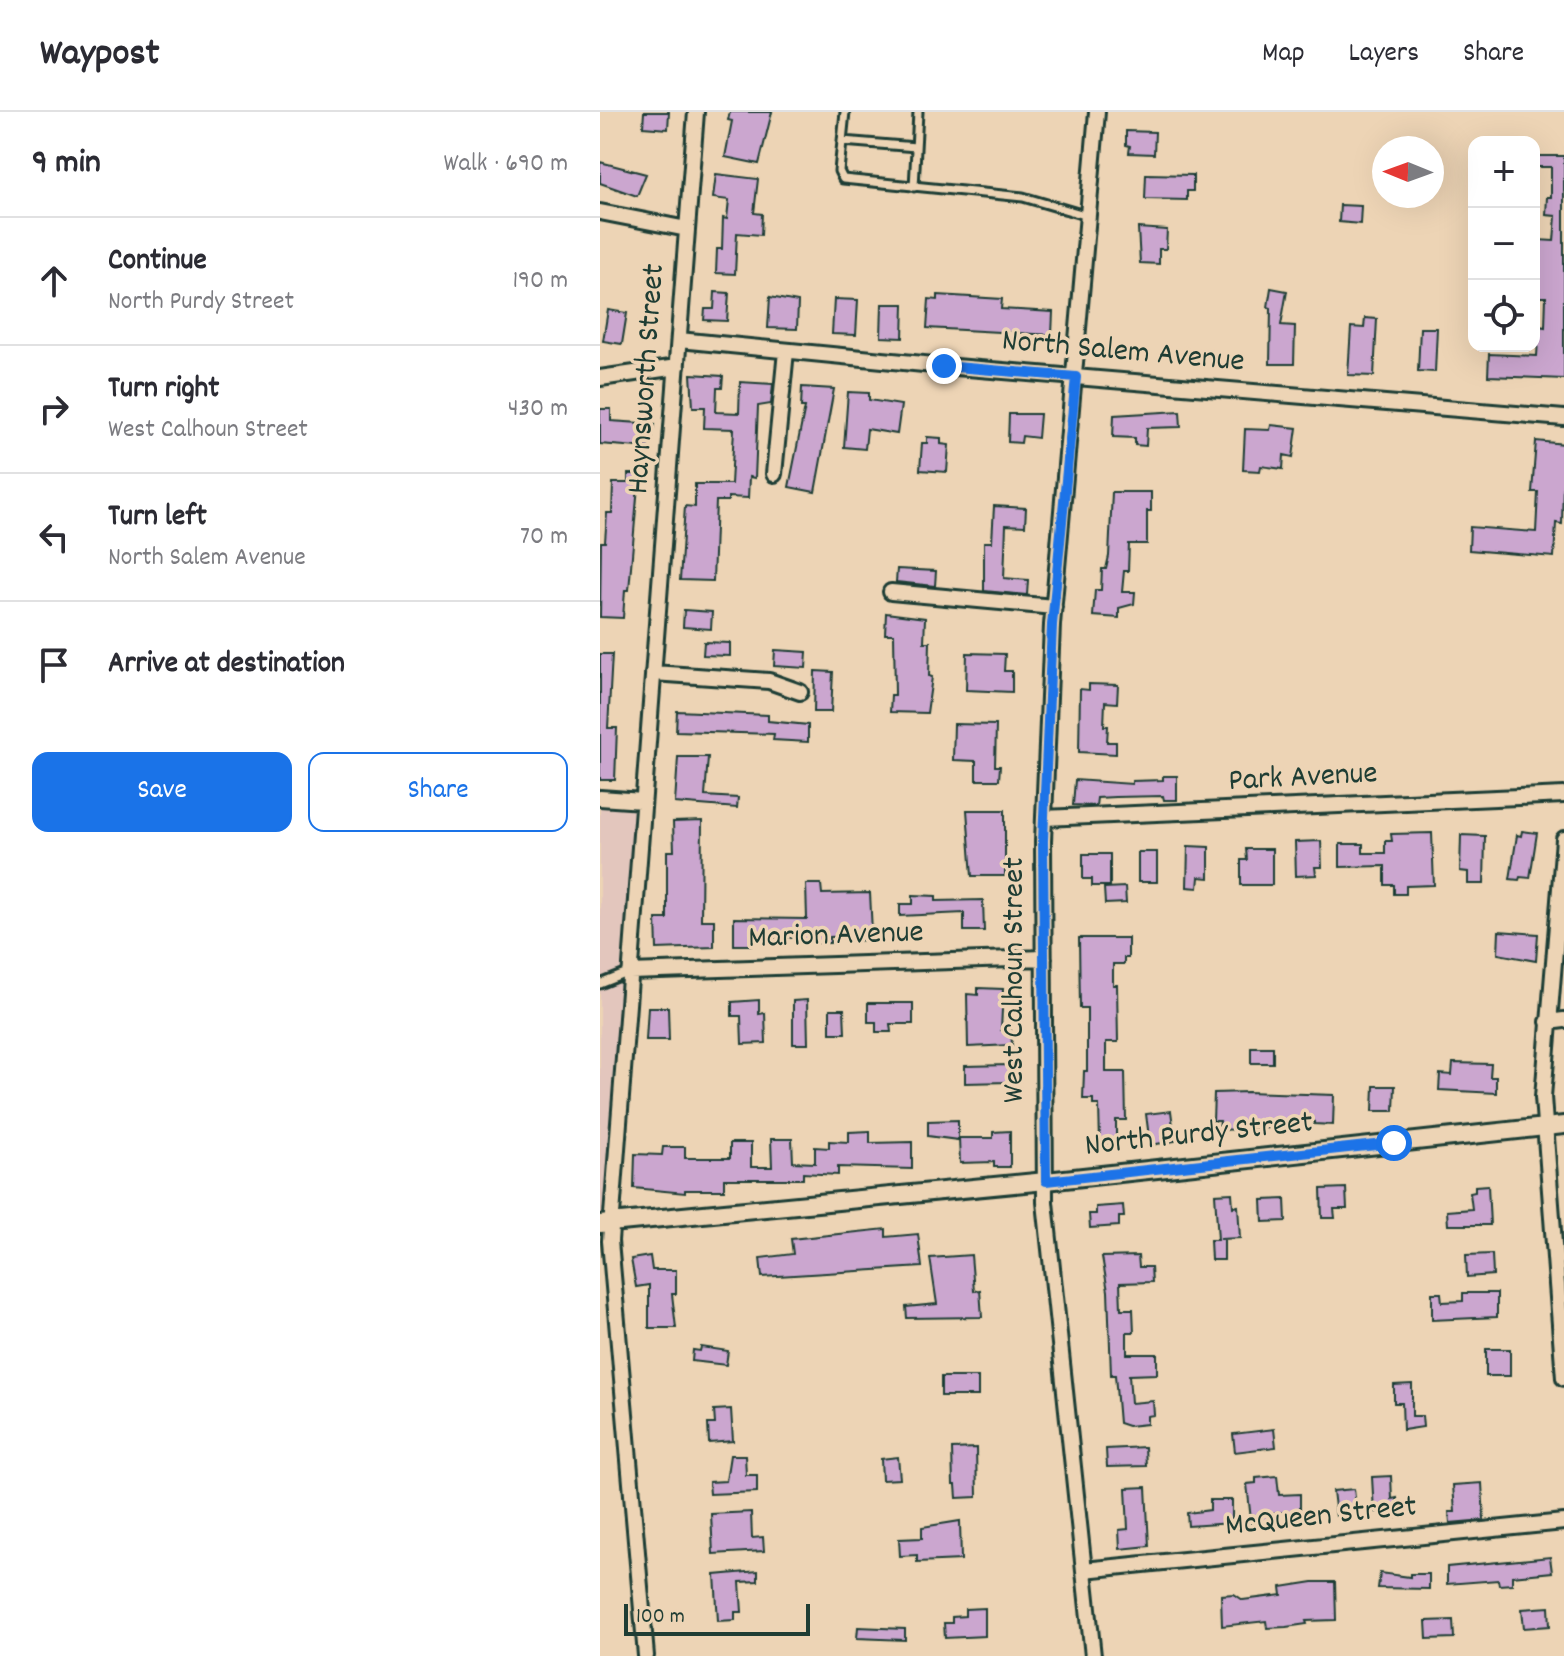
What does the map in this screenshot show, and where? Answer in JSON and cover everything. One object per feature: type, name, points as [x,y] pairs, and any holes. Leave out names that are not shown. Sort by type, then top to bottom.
[{"type":"street","name":"Haynsworth Street","points":[[646,1656],[606,1223],[630,972],[696,112]]},
{"type":"street","name":"West Calhoun Street","points":[[1093,1656],[1049,1250],[1044,818],[1054,607],[1097,112]]},
{"type":"street","points":[[600,212],[687,229]]},
{"type":"street","name":"North Salem Avenue","points":[[679,340],[1564,418]]},
{"type":"street","points":[[774,474],[786,351]]},
{"type":"street","points":[[600,378],[677,367]]},
{"type":"street","points":[[891,592],[1054,607]]},
{"type":"street","points":[[653,673],[769,681],[800,692]]},
{"type":"street","name":"Park Avenue","points":[[1044,818],[1564,795]]},
{"type":"street","points":[[600,798],[643,801]]},
{"type":"street","points":[[1564,839],[1548,1022],[1544,1127],[1564,1378]]},
{"type":"street","name":"Marion Avenue","points":[[630,972],[1044,958]]},
{"type":"street","points":[[1548,1022],[1564,1020]]},
{"type":"street","name":"North Purdy Street","points":[[606,1223],[1046,1181],[1564,1125]]},
{"type":"street","name":"McQueen Street","points":[[1084,1570],[1564,1522]]},
{"type":"lane","points":[[845,112],[839,171],[843,179],[1023,197],[1088,216]]},
{"type":"lane","points":[[914,187],[918,112]]},
{"type":"lane","points":[[842,141],[916,147]]},
{"type":"lane","points":[[600,984],[630,972]]},
{"type":"shaded area","points":[[600,798],[643,801],[612,1209],[600,1224]]},
{"type":"building","points":[[644,112],[669,112],[668,129],[643,127]]},
{"type":"building","points":[[730,112],[772,112],[759,164],[725,157],[732,121],[728,120]]},
{"type":"building","points":[[1126,131],[1155,132],[1154,154],[1129,153]]},
{"type":"building","points":[[1540,156],[1564,156],[1564,379],[1488,376],[1489,354],[1537,356],[1540,352],[1540,326],[1545,327],[1546,297],[1540,297],[1540,240],[1554,241],[1556,216],[1546,215],[1547,197],[1551,197],[1551,167],[1540,167]]},
{"type":"building","points":[[600,162],[646,174],[637,196],[600,183]]},
{"type":"building","points":[[716,174],[758,179],[754,213],[762,214],[761,235],[737,233],[735,274],[716,273],[717,249],[722,249],[723,218],[727,219],[729,200],[713,198]]},
{"type":"building","points":[[1146,174],[1193,175],[1193,191],[1187,191],[1187,200],[1145,199]]},
{"type":"building","points":[[1340,205],[1361,206],[1360,224],[1339,222]]},
{"type":"building","points":[[1138,228],[1167,230],[1166,249],[1159,249],[1159,264],[1140,263]]},
{"type":"building","points":[[1271,288],[1287,291],[1281,325],[1295,326],[1294,364],[1270,364],[1271,308],[1268,307]]},
{"type":"building","points":[[715,292],[729,293],[727,321],[704,320],[705,309],[714,309]]},
{"type":"building","points":[[938,295],[1002,299],[1001,309],[1053,312],[1052,335],[927,328],[929,299],[938,300]]},
{"type":"building","points":[[770,297],[798,302],[797,329],[768,328]]},
{"type":"building","points":[[834,299],[858,300],[856,335],[832,334]]},
{"type":"building","points":[[882,304],[904,304],[903,338],[881,337]]},
{"type":"building","points":[[608,310],[627,313],[622,344],[603,341]]},
{"type":"building","points":[[1365,318],[1377,319],[1374,376],[1348,375],[1351,327],[1364,328]]},
{"type":"building","points":[[1420,328],[1437,328],[1435,372],[1418,371]]},
{"type":"building","points":[[691,374],[723,376],[722,388],[717,388],[716,412],[739,413],[740,382],[773,384],[771,404],[758,406],[755,478],[749,477],[748,498],[728,497],[728,501],[716,501],[713,581],[680,580],[685,506],[695,507],[695,484],[731,484],[734,429],[704,428],[705,407],[693,407]]},
{"type":"building","points":[[802,387],[834,389],[815,492],[789,487],[805,407],[801,407]]},
{"type":"building","points":[[848,392],[869,393],[869,400],[901,405],[897,434],[867,429],[865,449],[844,447]]},
{"type":"building","points":[[600,409],[611,409],[611,421],[655,424],[650,448],[600,444]]},
{"type":"building","points":[[1180,411],[1181,427],[1147,428],[1146,446],[1135,445],[1135,438],[1113,437],[1114,415]]},
{"type":"building","points":[[1009,414],[1040,414],[1038,438],[1022,436],[1021,443],[1008,442]]},
{"type":"building","points":[[1271,425],[1297,428],[1293,457],[1284,455],[1283,469],[1261,466],[1260,471],[1243,470],[1245,429],[1270,430]]},
{"type":"building","points":[[927,437],[941,438],[941,444],[949,445],[947,472],[920,470],[922,443],[927,443]]},
{"type":"building","points":[[1536,441],[1564,444],[1562,524],[1556,523],[1554,557],[1469,550],[1470,527],[1536,532],[1538,492],[1532,492]]},
{"type":"building","points":[[628,474],[639,474],[629,590],[625,590],[623,618],[600,617],[601,542],[605,542],[607,513],[612,513],[613,483],[628,483]]},
{"type":"building","points":[[1112,492],[1151,492],[1151,511],[1147,511],[1147,544],[1129,544],[1128,571],[1124,571],[1122,592],[1135,592],[1134,604],[1119,608],[1119,618],[1093,616],[1095,590],[1101,590],[1102,569],[1106,569],[1109,556]]},
{"type":"building","points":[[994,506],[1026,508],[1025,526],[1006,525],[1004,578],[1028,580],[1027,595],[984,591],[984,542],[992,542]]},
{"type":"building","points":[[897,569],[936,571],[935,586],[896,582]]},
{"type":"building","points":[[684,610],[712,612],[711,629],[683,627]]},
{"type":"building","points":[[886,613],[925,618],[924,642],[930,642],[929,676],[932,677],[927,713],[890,712],[891,695],[895,695],[894,634],[885,634]]},
{"type":"building","points":[[704,642],[730,643],[730,656],[703,655]]},
{"type":"building","points":[[775,650],[807,652],[806,668],[774,666]]},
{"type":"building","points":[[967,653],[1005,654],[1004,671],[1012,671],[1012,692],[966,690]]},
{"type":"building","points":[[600,654],[612,654],[608,728],[617,728],[615,780],[600,780]]},
{"type":"building","points":[[815,671],[833,672],[831,712],[814,712]]},
{"type":"building","points":[[1089,684],[1118,685],[1117,703],[1105,702],[1104,726],[1108,726],[1107,742],[1116,742],[1116,754],[1079,752],[1080,689],[1089,690]]},
{"type":"building","points":[[677,711],[768,715],[768,721],[808,725],[808,742],[773,740],[774,734],[676,731]]},
{"type":"building","points":[[954,724],[996,725],[995,766],[1000,766],[999,780],[976,780],[976,761],[953,760]]},
{"type":"building","points":[[678,757],[708,757],[705,796],[738,798],[737,808],[675,803]]},
{"type":"building","points":[[1163,776],[1177,776],[1177,800],[1164,800],[1163,796],[1115,797],[1097,798],[1096,806],[1073,805],[1075,780],[1132,784],[1132,781],[1163,780]]},
{"type":"building","points":[[967,810],[1005,810],[1005,876],[972,876]]},
{"type":"building","points":[[702,821],[701,920],[714,920],[714,947],[657,949],[656,919],[667,919],[667,851],[674,851],[673,822]]},
{"type":"building","points":[[1522,831],[1537,833],[1530,878],[1510,879],[1517,835],[1521,836]]},
{"type":"building","points":[[1432,833],[1434,885],[1406,886],[1406,894],[1394,894],[1394,885],[1385,885],[1385,866],[1340,867],[1340,844],[1363,844],[1363,853],[1385,853],[1385,841],[1392,841],[1391,834]]},
{"type":"building","points":[[1461,835],[1485,836],[1484,884],[1468,884],[1468,872],[1460,871]]},
{"type":"building","points":[[1321,841],[1322,867],[1315,867],[1316,875],[1296,876],[1295,842]]},
{"type":"building","points":[[1188,846],[1209,847],[1209,878],[1199,877],[1198,888],[1187,887]]},
{"type":"building","points":[[1246,849],[1272,849],[1272,885],[1241,885],[1241,860],[1247,860]]},
{"type":"building","points":[[1138,852],[1157,852],[1157,882],[1138,882]]},
{"type":"building","points":[[1083,854],[1110,854],[1110,886],[1092,886],[1092,879],[1083,879]]},
{"type":"building","points":[[806,884],[821,884],[822,894],[870,893],[872,932],[866,932],[866,940],[854,941],[854,936],[830,937],[830,943],[801,943],[801,938],[752,937],[752,945],[734,945],[734,918],[807,919]]},
{"type":"building","points":[[1125,887],[1126,903],[1105,904],[1104,888]]},
{"type":"building","points":[[913,895],[936,896],[936,901],[983,900],[984,931],[964,931],[964,913],[900,916],[900,904],[913,904]]},
{"type":"building","points":[[1499,931],[1538,934],[1536,961],[1498,954]]},
{"type":"building","points":[[1079,938],[1128,938],[1128,958],[1124,958],[1124,964],[1113,964],[1113,985],[1117,985],[1118,1042],[1106,1042],[1106,1072],[1125,1072],[1126,1120],[1116,1120],[1116,1142],[1100,1143],[1099,1105],[1093,1105],[1093,1099],[1083,1099],[1084,1071],[1087,1071],[1087,1008],[1080,1008]]},
{"type":"building","points":[[978,988],[1003,989],[1001,1030],[1011,1030],[1012,1045],[968,1047],[967,994],[978,995]]},
{"type":"building","points":[[759,1000],[759,1014],[765,1013],[766,1043],[742,1044],[741,1016],[732,1016],[732,1002]]},
{"type":"building","points":[[807,1000],[808,1044],[793,1044],[793,1001]]},
{"type":"building","points":[[868,1003],[913,1003],[913,1024],[890,1024],[891,1032],[876,1032],[876,1022],[868,1022]]},
{"type":"building","points":[[648,1007],[668,1007],[669,1040],[646,1040]]},
{"type":"building","points":[[830,1009],[844,1009],[845,1033],[830,1033]]},
{"type":"building","points":[[1251,1047],[1273,1047],[1273,1063],[1251,1063]]},
{"type":"building","points":[[1453,1063],[1491,1064],[1490,1077],[1496,1077],[1496,1093],[1439,1090],[1440,1074],[1452,1075]]},
{"type":"building","points":[[1009,1065],[1009,1082],[965,1083],[965,1066]]},
{"type":"building","points":[[1374,1086],[1395,1086],[1394,1111],[1373,1111]]},
{"type":"building","points":[[1214,1093],[1334,1095],[1333,1125],[1314,1124],[1314,1121],[1268,1121],[1268,1128],[1219,1130],[1220,1121],[1213,1121]]},
{"type":"building","points":[[1171,1111],[1175,1141],[1150,1145],[1146,1114]]},
{"type":"building","points":[[958,1120],[958,1140],[928,1136],[928,1121]]},
{"type":"building","points":[[870,1131],[870,1143],[912,1142],[912,1169],[838,1167],[838,1175],[803,1173],[803,1179],[724,1179],[724,1190],[685,1190],[685,1193],[634,1188],[635,1154],[662,1155],[663,1147],[685,1147],[685,1158],[730,1158],[730,1143],[751,1143],[751,1167],[772,1167],[771,1139],[792,1139],[793,1162],[815,1163],[815,1147],[829,1148],[829,1141],[849,1142],[849,1132]]},
{"type":"building","points":[[1010,1131],[1010,1167],[994,1167],[994,1162],[960,1163],[959,1138],[993,1138],[993,1132]]},
{"type":"building","points":[[1488,1185],[1490,1225],[1448,1225],[1447,1211],[1472,1209],[1470,1193],[1475,1192],[1475,1186]]},
{"type":"building","points":[[1346,1188],[1347,1209],[1334,1209],[1335,1218],[1322,1218],[1321,1189]]},
{"type":"building","points":[[1232,1193],[1233,1207],[1238,1206],[1240,1238],[1220,1239],[1224,1239],[1224,1260],[1211,1260],[1210,1240],[1218,1240],[1215,1194]]},
{"type":"building","points":[[1285,1199],[1286,1221],[1263,1222],[1262,1200]]},
{"type":"building","points":[[1123,1205],[1124,1217],[1119,1217],[1119,1226],[1090,1228],[1089,1214],[1096,1214],[1096,1207]]},
{"type":"building","points":[[886,1229],[886,1237],[918,1234],[922,1267],[762,1277],[760,1258],[793,1254],[791,1239]]},
{"type":"building","points":[[1492,1254],[1493,1275],[1467,1277],[1466,1255]]},
{"type":"building","points":[[971,1255],[974,1291],[980,1290],[982,1317],[907,1318],[906,1307],[937,1304],[930,1258]]},
{"type":"building","points":[[650,1256],[652,1270],[676,1270],[676,1294],[672,1294],[676,1328],[649,1328],[649,1285],[636,1287],[631,1259]]},
{"type":"building","points":[[1138,1256],[1139,1267],[1151,1267],[1152,1282],[1120,1283],[1121,1309],[1133,1309],[1134,1332],[1127,1332],[1127,1354],[1157,1354],[1157,1374],[1129,1375],[1131,1403],[1153,1401],[1154,1415],[1147,1416],[1147,1424],[1128,1426],[1119,1423],[1115,1375],[1111,1375],[1108,1291],[1102,1257]]},
{"type":"building","points":[[1432,1293],[1441,1293],[1442,1302],[1463,1301],[1463,1293],[1497,1293],[1497,1317],[1432,1320]]},
{"type":"building","points":[[701,1347],[728,1351],[726,1365],[692,1361],[693,1350],[700,1351]]},
{"type":"building","points":[[1486,1349],[1510,1349],[1510,1376],[1486,1376]]},
{"type":"building","points":[[941,1377],[978,1377],[978,1396],[941,1396]]},
{"type":"building","points":[[1412,1384],[1412,1416],[1422,1416],[1423,1427],[1403,1430],[1402,1403],[1394,1403],[1394,1385]]},
{"type":"building","points":[[731,1409],[733,1441],[709,1443],[708,1424],[715,1424],[714,1410]]},
{"type":"building","points":[[1274,1429],[1276,1447],[1235,1452],[1233,1434]]},
{"type":"building","points":[[1145,1447],[1146,1466],[1107,1467],[1106,1449]]},
{"type":"building","points":[[976,1448],[977,1497],[957,1498],[956,1485],[953,1485],[952,1449]]},
{"type":"building","points":[[730,1455],[745,1455],[746,1475],[757,1475],[757,1492],[710,1494],[709,1482],[726,1481]]},
{"type":"building","points":[[898,1457],[900,1479],[882,1480],[881,1459]]},
{"type":"building","points":[[1277,1476],[1279,1495],[1300,1494],[1300,1512],[1272,1513],[1274,1526],[1252,1529],[1247,1484],[1256,1483],[1256,1478]]},
{"type":"building","points":[[1391,1476],[1392,1499],[1397,1498],[1398,1517],[1388,1518],[1387,1512],[1374,1512],[1372,1477]]},
{"type":"building","points":[[1482,1483],[1484,1520],[1450,1523],[1449,1512],[1455,1512],[1453,1485]]},
{"type":"building","points":[[1146,1487],[1149,1546],[1120,1549],[1119,1530],[1128,1529],[1126,1488]]},
{"type":"building","points":[[1354,1489],[1357,1514],[1336,1516],[1333,1491]]},
{"type":"building","points":[[1210,1500],[1232,1500],[1232,1523],[1188,1526],[1187,1513],[1210,1510]]},
{"type":"building","points":[[751,1512],[752,1538],[763,1537],[764,1551],[713,1554],[711,1514]]},
{"type":"building","points":[[960,1521],[961,1560],[917,1562],[917,1555],[900,1556],[899,1539],[922,1538],[922,1527]]},
{"type":"building","points":[[1550,1557],[1552,1572],[1512,1576],[1512,1584],[1499,1585],[1498,1580],[1447,1584],[1447,1567]]},
{"type":"building","points":[[758,1571],[758,1581],[740,1582],[742,1612],[735,1612],[735,1620],[718,1621],[715,1575]]},
{"type":"building","points":[[1380,1573],[1410,1577],[1410,1574],[1429,1574],[1429,1589],[1378,1588]]},
{"type":"building","points":[[1335,1582],[1336,1620],[1306,1621],[1307,1624],[1267,1628],[1266,1621],[1222,1626],[1221,1595],[1234,1594],[1243,1600],[1282,1595],[1281,1587]]},
{"type":"building","points":[[1549,1607],[1550,1626],[1524,1628],[1522,1609]]},
{"type":"building","points":[[985,1608],[985,1636],[945,1638],[944,1623],[952,1623],[952,1617],[965,1616],[965,1609]]},
{"type":"building","points":[[1453,1620],[1454,1638],[1427,1639],[1426,1621]]},
{"type":"building","points":[[858,1627],[905,1629],[905,1640],[857,1638]]},
{"type":"route","points":[[944,366],[1076,377],[1052,625],[1043,841],[1046,1181],[1394,1143]]}]
